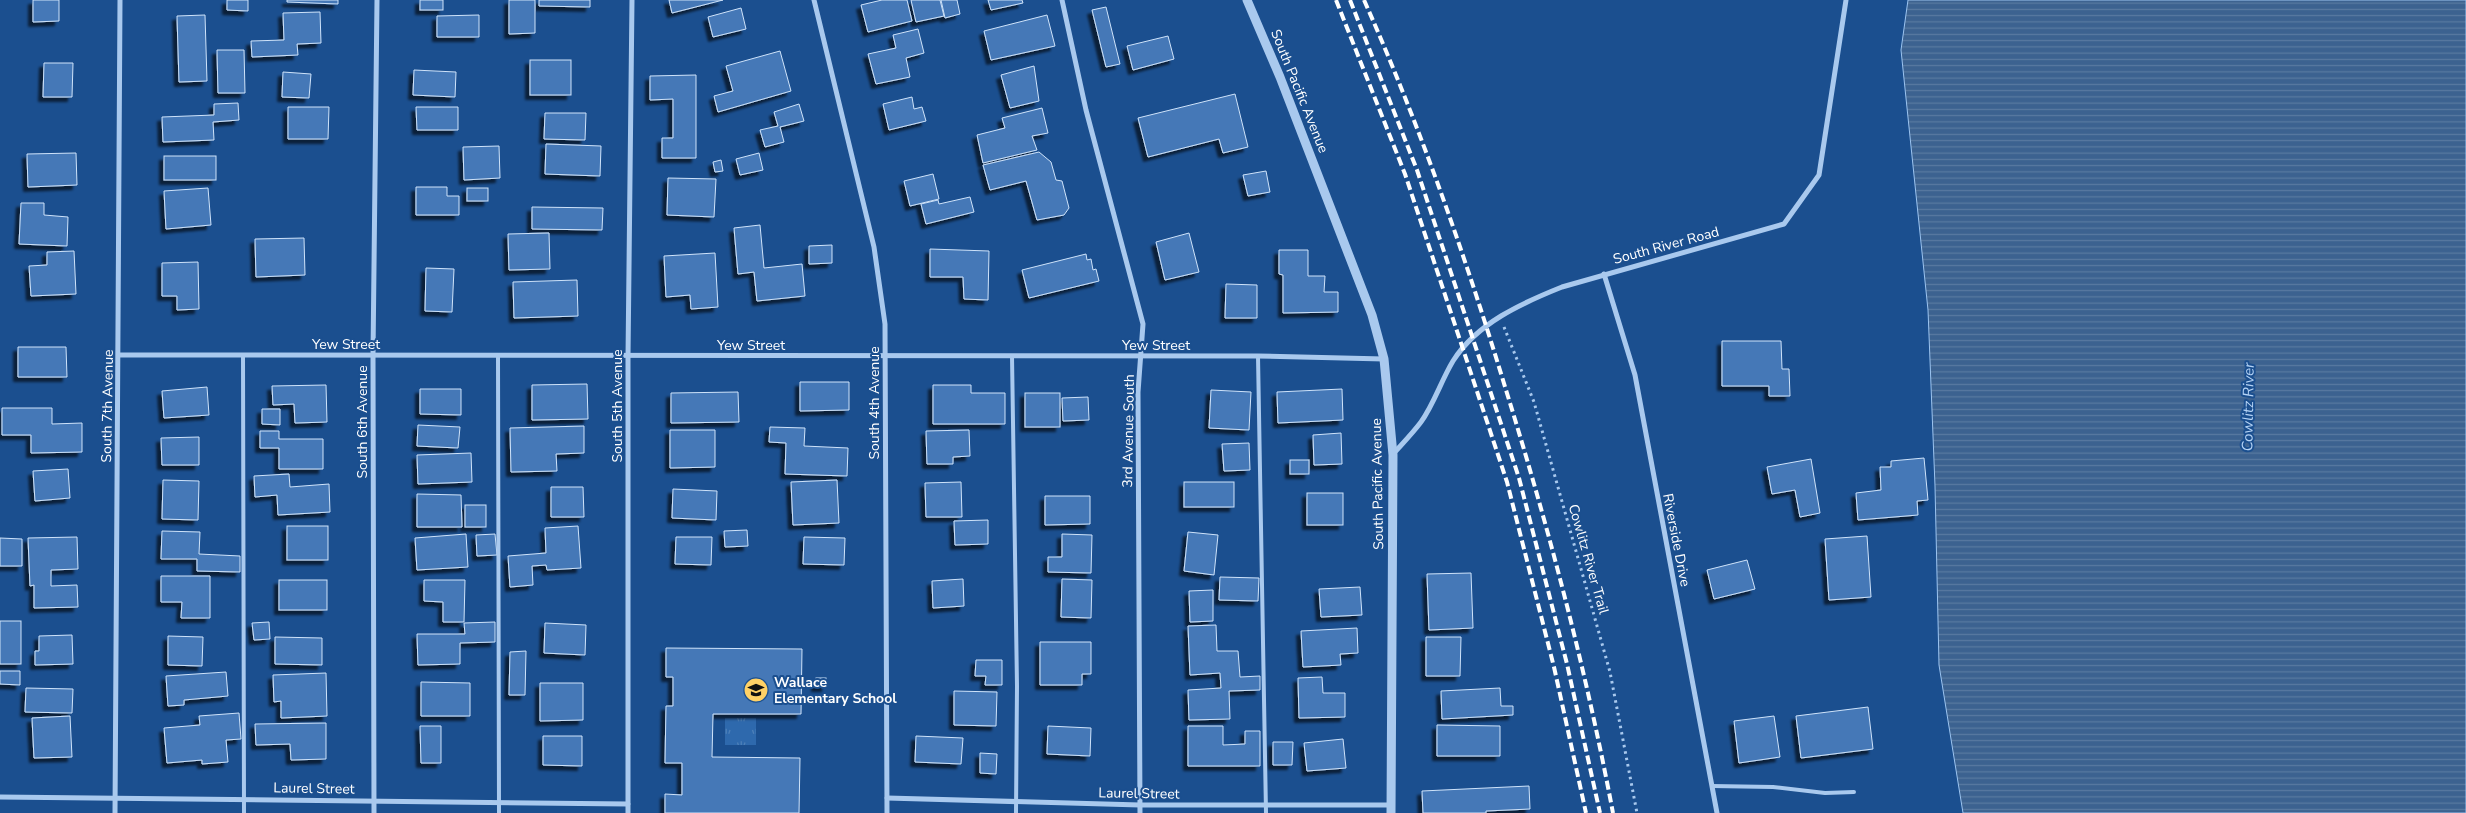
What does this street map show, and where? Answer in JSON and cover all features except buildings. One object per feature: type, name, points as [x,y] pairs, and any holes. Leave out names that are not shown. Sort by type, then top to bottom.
[{"type":"street","name":"South 7th Avenue","points":[[114,813],[119,355],[120,0]]},
{"type":"street","name":"South 6th Avenue","points":[[374,813],[373,355],[377,0]]},
{"type":"street","name":"South 5th Avenue","points":[[628,813],[628,357],[632,0]]},
{"type":"street","name":"South 4th Avenue","points":[[814,0],[874,247],[885,324],[886,813]]},
{"type":"street","name":"3rd Avenue South","points":[[1062,0],[1086,110],[1143,324],[1138,392],[1140,813]]},
{"type":"street","name":"South Pacific Avenue","points":[[1247,0],[1280,77],[1372,315],[1384,359],[1393,455],[1391,809]]},
{"type":"street","name":"South River Road","points":[[1393,455],[1421,422],[1453,360],[1473,337],[1500,317],[1528,301],[1554,290],[1604,274],[1784,224],[1819,175],[1846,0]]},
{"type":"street","name":"Riverside Drive","points":[[1604,274],[1635,375],[1717,813]]},
{"type":"street","name":"Yew Street","points":[[119,355],[628,357],[1258,356],[1384,359]]},
{"type":"street","name":"Laurel Street","points":[[0,798],[245,798],[628,804]]},
{"type":"street","name":"Laurel Street","points":[[887,798],[1391,809]]},
{"type":"lane","points":[[243,355],[244,813]]},
{"type":"lane","points":[[498,356],[499,813]]},
{"type":"lane","points":[[1012,356],[1017,686],[1016,813]]},
{"type":"lane","points":[[1258,356],[1266,813]]},
{"type":"lane","points":[[1712,786],[1772,787],[1825,793],[1854,792]]},
{"type":"path","name":"Cowlitz River Trail","points":[[1500,317],[1534,402],[1610,672],[1637,813]]},
{"type":"green space","points":[[725,718],[756,718],[756,745],[725,745]]},
{"type":"water","name":"Cowlitz River","points":[[1908,0],[2466,0],[2466,813],[1963,813],[1939,665],[1935,486],[1928,310],[1901,50]]},
{"type":"railway","points":[[1336,0],[1405,174],[1507,482],[1554,667],[1586,813]]},
{"type":"railway","points":[[1350,0],[1417,170],[1519,478],[1567,664],[1600,813]]},
{"type":"railway","points":[[1364,0],[1385,48],[1441,193],[1475,291],[1506,390],[1537,495],[1579,653],[1613,813]]},
{"type":"place","name":"Wallace Elementary School","points":[[756,690]]}]
